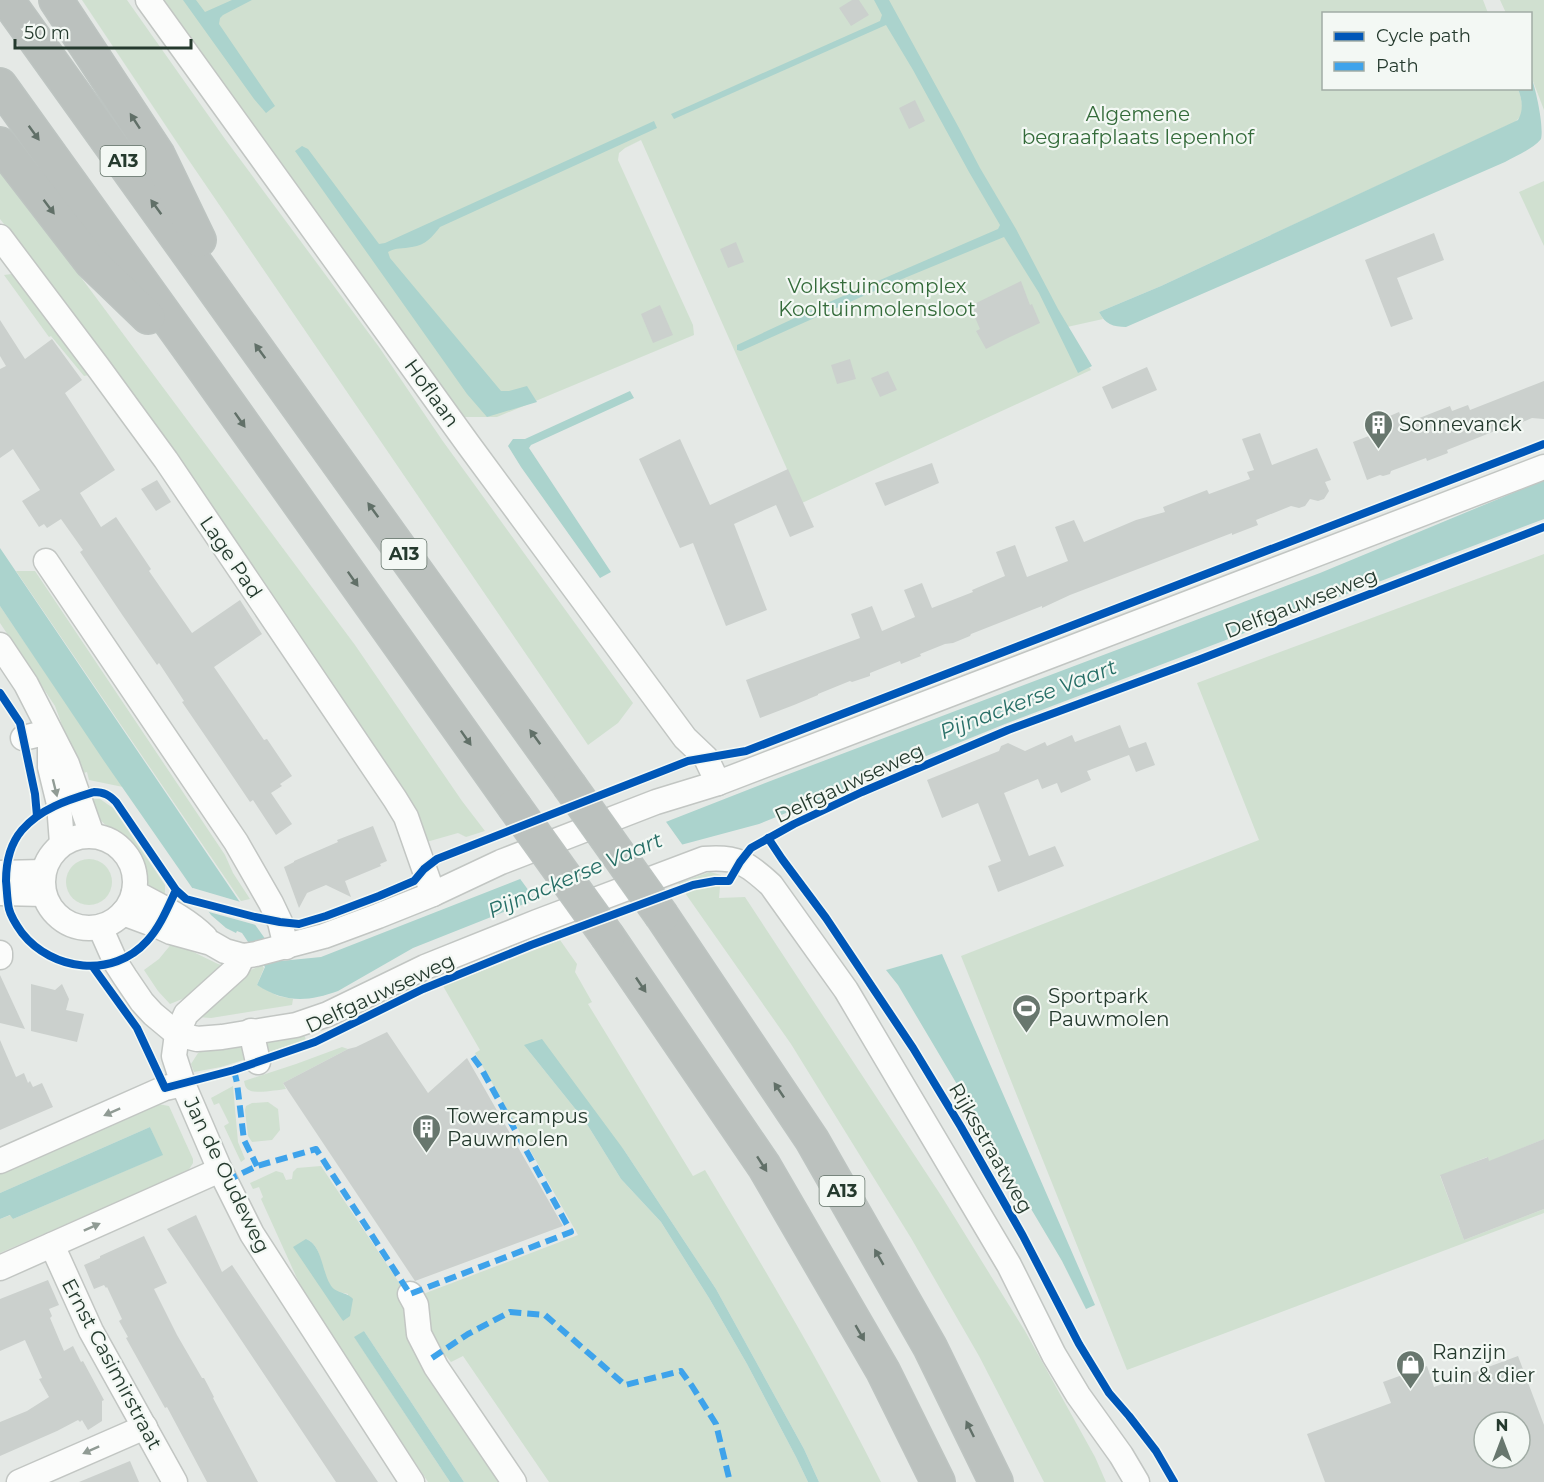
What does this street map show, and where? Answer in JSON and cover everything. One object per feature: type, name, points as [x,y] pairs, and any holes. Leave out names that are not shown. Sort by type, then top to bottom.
[{"type":"highway","name":"A13","points":[[7,0],[570,784],[662,916],[812,1140],[930,1347],[996,1482]]},
{"type":"highway","name":"A13","points":[[56,0],[158,155],[239,322]]},
{"type":"highway","name":"A13","points":[[0,85],[608,937],[764,1166],[883,1371],[938,1482]]},
{"type":"highway","name":"A13","points":[[0,144],[91,262],[206,372]]},
{"type":"street","name":"Hoflaan","points":[[148,0],[475,453],[685,738],[706,758],[718,783]]},
{"type":"street","name":"Lage Pad","points":[[0,237],[166,460],[395,799],[405,816],[433,894]]},
{"type":"street","name":"Delfgauwseweg","points":[[265,952],[324,936],[378,916],[433,894],[501,862],[656,802],[718,783],[1544,467]]},
{"type":"street","points":[[46,561],[237,842],[280,922],[265,952],[237,968],[186,1014],[177,1034],[153,1014],[135,991],[116,963],[100,927]]},
{"type":"street","points":[[0,645],[26,684],[67,764],[92,835]]},
{"type":"street","points":[[23,738],[50,732]]},
{"type":"street","points":[[50,732],[50,767],[59,804],[62,843]]},
{"type":"street","points":[[92,835],[114,843],[123,850],[130,859],[135,881],[129,903],[113,922],[100,927],[84,928],[69,924],[51,908],[44,883],[50,856],[62,843],[77,837],[92,835]]},
{"type":"street","name":"Delfgauwseweg","points":[[177,1034],[197,1039],[222,1037],[296,1024],[328,1014],[425,967],[704,859],[723,857],[740,862],[755,870],[771,885],[846,990],[1009,1265],[1054,1355],[1077,1395],[1121,1455],[1137,1482]]},
{"type":"street","points":[[0,873],[44,883]]},
{"type":"street","points":[[0,893],[44,883]]},
{"type":"street","points":[[129,903],[179,917],[196,928],[210,943],[225,951],[265,952]]},
{"type":"street","points":[[251,1031],[258,1062]]},
{"type":"street","name":"Jan de Oudeweg","points":[[177,1034],[174,1056],[183,1084],[220,1170],[258,1244],[412,1482]]},
{"type":"street","points":[[0,1161],[165,1088],[183,1084]]},
{"type":"street","points":[[0,1268],[220,1170]]},
{"type":"street","name":"Ernst Casimirstraat","points":[[52,1245],[91,1331],[175,1482]]},
{"type":"street","points":[[410,1294],[416,1305],[419,1334],[436,1367],[514,1482]]},
{"type":"street","points":[[19,1482],[145,1427]]},
{"type":"green space","points":[[82,0],[127,0],[225,139],[379,347],[442,440],[633,703],[618,723],[588,745],[190,162]]},
{"type":"green space","points":[[161,0],[1483,0],[1488,12],[1322,12],[1322,90],[1518,90],[1522,112],[1511,124],[1161,286],[1099,312],[1103,319],[1067,327],[1091,370],[802,503],[641,140],[619,153],[618,160],[693,325],[694,335],[497,417],[464,417]]},
{"type":"green space","points":[[1500,0],[1544,0],[1544,110],[1532,79],[1532,12],[1506,12]]},
{"type":"green space","points":[[0,172],[355,645],[485,831],[466,837],[458,833],[423,843],[32,260],[0,219]]},
{"type":"green space","points":[[1544,181],[1544,246],[1519,192]]},
{"type":"green space","points":[[19,273],[94,374],[84,376],[51,336],[49,337],[4,275]]},
{"type":"green space","points":[[1544,554],[1544,1139],[1489,1162],[1487,1157],[1440,1176],[1464,1240],[1544,1209],[1544,1213],[1127,1370],[961,956],[1259,840],[1197,683]]},
{"type":"green space","points":[[16,571],[35,571],[225,855],[233,873],[250,899],[241,901]]},
{"type":"green space","points":[[0,606],[123,787],[89,780],[87,772],[80,774],[55,706],[0,623]]},
{"type":"green space","points":[[89,799],[100,799],[113,808],[165,885],[165,896],[150,887],[142,863],[134,849],[127,840],[102,822]]},
{"type":"green space","points":[[89,859],[105,866],[112,882],[105,898],[89,905],[73,898],[66,882],[73,866]]},
{"type":"green space","points":[[710,872],[721,875],[719,898],[745,897],[942,1197],[1025,1331],[1095,1457],[1106,1482],[1044,1482],[979,1356],[911,1238],[791,1044],[678,883]]},
{"type":"green space","points":[[560,940],[577,964],[575,972],[592,1002],[588,1004],[693,1176],[705,1170],[818,1363],[881,1482],[819,1482],[804,1449],[716,1289],[624,1150],[524,1045],[585,1121],[621,1179],[661,1222],[747,1364],[808,1482],[549,1482],[463,1356],[451,1362],[446,1356],[429,1369],[504,1482],[464,1482],[364,1331],[355,1338],[450,1482],[428,1482],[305,1296],[261,1199],[263,1197],[259,1187],[253,1189],[250,1183],[276,1171],[283,1173],[286,1180],[292,1179],[293,1172],[297,1168],[321,1166],[410,1299],[578,1235],[475,1053],[480,1050],[443,986]],"holes":[[[306,1239],[312,1243],[320,1256],[329,1285],[335,1291],[348,1294],[343,1321]]]},
{"type":"green space","points":[[173,942],[231,968],[192,995],[170,1004],[144,970],[159,959]]},
{"type":"green space","points":[[262,965],[264,968],[257,985],[278,996],[293,999],[292,1005],[211,1018],[197,1017],[246,972]]},
{"type":"green space","points":[[304,1034],[306,1040],[221,1067],[194,1072],[191,1064],[198,1053],[207,1048]]},
{"type":"green space","points":[[342,1047],[348,1049],[283,1083],[286,1089],[256,1092],[245,1086],[244,1081]]},
{"type":"green space","points":[[233,1086],[238,1142],[245,1159],[241,1162],[224,1126],[229,1123],[219,1103],[214,1105],[211,1098]]},
{"type":"green space","points":[[268,1102],[278,1109],[280,1130],[272,1140],[252,1142],[248,1136],[246,1106],[252,1103]]},
{"type":"green space","points":[[158,1104],[169,1106],[193,1159],[188,1171],[0,1253],[0,1219],[11,1215],[13,1219],[162,1155],[150,1127],[0,1193],[0,1173]]},
{"type":"water","points":[[183,0],[196,0],[205,12],[232,0],[252,0],[223,15],[219,24],[275,106],[266,113]]},
{"type":"water","points":[[874,0],[889,0],[1058,309],[1092,366],[1078,373],[1039,293],[1004,237],[890,284],[741,351],[737,350],[737,345],[827,303],[998,229],[1000,225],[886,25],[674,119],[671,114],[880,21],[882,15]]},
{"type":"water","points":[[1532,80],[1539,108],[1541,139],[1534,146],[1505,162],[1126,327],[1110,324],[1099,312],[1161,286],[1518,120],[1521,112],[1518,90],[1532,90]]},
{"type":"water","points":[[654,121],[657,128],[440,227],[421,244],[388,252],[390,258],[501,391],[527,386],[537,402],[487,417],[467,394],[295,151],[302,146],[308,149],[379,244]]},
{"type":"water","points":[[630,391],[634,398],[531,445],[529,448],[611,572],[600,578],[508,446],[513,439],[525,439]]},
{"type":"water","name":"Pijnackerse Vaart","points":[[1544,480],[1544,519],[1005,724],[759,824],[662,850],[413,948],[338,991],[307,999],[287,998],[257,985],[265,967],[242,933],[226,928],[211,915],[0,606],[0,548],[281,961],[321,957],[773,780],[1320,573]]},
{"type":"water","points":[[942,954],[1095,1305],[1086,1309],[1062,1261],[898,985],[886,970]]},
{"type":"water","points":[[542,1039],[624,1150],[716,1289],[804,1449],[819,1482],[808,1482],[747,1364],[661,1222],[621,1179],[585,1121],[524,1045]]},
{"type":"water","points":[[150,1127],[163,1155],[13,1219],[10,1215],[0,1219],[0,1193]]},
{"type":"water","points":[[306,1239],[319,1252],[327,1279],[332,1287],[353,1299],[350,1316],[343,1321],[293,1247]]},
{"type":"water","points":[[364,1331],[464,1482],[450,1482],[354,1337]]},
{"type":"pier","points":[[664,819],[684,847],[537,902],[518,876]]},
{"type":"pier","points":[[190,889],[244,903],[259,925],[204,910]]},
{"type":"building","points":[[852,0],[859,0],[869,15],[851,26],[839,8]]},
{"type":"building","points":[[915,100],[925,121],[909,129],[899,108]]},
{"type":"building","points":[[1434,233],[1444,260],[1397,278],[1413,319],[1391,327],[1365,260]]},
{"type":"building","points":[[736,242],[744,262],[728,268],[720,249]]},
{"type":"building","points":[[1021,281],[1040,323],[986,349],[976,331],[980,329],[970,306]]},
{"type":"building","points":[[660,305],[673,335],[653,343],[641,314]]},
{"type":"building","points":[[0,320],[25,359],[52,339],[82,380],[65,393],[115,470],[80,493],[101,527],[116,517],[151,569],[149,571],[192,633],[240,600],[262,634],[214,667],[264,740],[267,739],[292,776],[271,793],[292,824],[276,835],[253,800],[250,802],[182,702],[184,701],[159,663],[157,665],[123,616],[80,552],[83,550],[61,519],[47,528],[44,524],[39,527],[22,501],[40,490],[13,449],[0,458],[0,369],[6,366],[0,356]]},
{"type":"building","points":[[850,359],[856,379],[837,384],[831,365]]},
{"type":"building","points":[[1147,367],[1157,390],[1112,409],[1102,387]]},
{"type":"building","points":[[888,371],[897,390],[880,397],[871,378]]},
{"type":"building","points":[[1544,381],[1544,419],[1532,418],[1518,424],[1515,423],[1447,450],[1448,453],[1427,461],[1426,458],[1391,471],[1390,474],[1367,480],[1353,442],[1382,431],[1378,421],[1399,412],[1404,424],[1450,406],[1452,411],[1468,405],[1470,410]]},
{"type":"building","points":[[1260,433],[1272,465],[1317,448],[1331,480],[1325,482],[1329,491],[1324,499],[1318,501],[1310,499],[1305,506],[1299,508],[1291,506],[1256,520],[1258,525],[1070,595],[1042,608],[1042,606],[953,643],[920,654],[921,656],[901,664],[900,661],[870,673],[870,676],[850,681],[760,718],[746,680],[860,638],[851,614],[872,606],[882,631],[915,617],[904,590],[922,583],[932,608],[973,592],[972,590],[1005,576],[996,552],[1015,545],[1027,577],[1068,561],[1055,527],[1074,520],[1084,542],[1136,520],[1165,512],[1163,507],[1207,490],[1209,494],[1250,479],[1247,472],[1254,470],[1242,439]]},
{"type":"building","points":[[680,439],[710,505],[788,469],[814,527],[790,537],[776,505],[734,524],[767,610],[726,626],[693,543],[680,548],[639,459]]},
{"type":"building","points":[[932,463],[939,483],[885,506],[875,483]]},
{"type":"building","points":[[157,480],[171,502],[156,511],[141,489]]},
{"type":"building","points":[[1120,725],[1129,748],[1146,742],[1155,765],[1136,772],[1129,755],[1087,771],[1091,780],[1061,793],[1057,783],[1042,789],[1038,779],[1004,793],[1029,856],[1055,846],[1064,866],[998,892],[988,866],[1001,861],[978,803],[942,818],[927,780],[999,751],[1001,746],[1008,743],[1025,751],[1045,742],[1047,746],[1072,735],[1075,742]]},
{"type":"building","points":[[373,826],[387,861],[380,864],[381,866],[345,881],[351,897],[326,885],[307,893],[299,908],[284,867],[338,842],[337,840]]},
{"type":"building","points":[[0,975],[25,1029],[0,1023]]},
{"type":"building","points":[[31,984],[55,990],[62,984],[69,999],[66,1010],[84,1014],[77,1042],[31,1031]]},
{"type":"building","name":"Towercampus Pauwmolen","points":[[387,1032],[428,1093],[467,1058],[563,1226],[415,1281],[283,1083],[348,1049]]},
{"type":"building","points":[[0,1040],[16,1077],[24,1073],[28,1083],[30,1081],[33,1087],[42,1083],[53,1107],[0,1130]]},
{"type":"building","points":[[1544,1139],[1544,1209],[1464,1240],[1440,1175],[1488,1157],[1489,1161]]},
{"type":"building","points":[[196,1215],[222,1272],[232,1265],[378,1482],[336,1482],[167,1229]]},
{"type":"building","points":[[144,1236],[167,1283],[154,1289],[258,1482],[207,1482],[167,1407],[165,1408],[126,1338],[128,1337],[119,1321],[122,1319],[107,1287],[104,1285],[94,1289],[84,1265]]},
{"type":"building","points":[[48,1280],[59,1305],[49,1309],[52,1316],[50,1318],[64,1351],[73,1346],[104,1400],[102,1401],[102,1421],[88,1430],[82,1420],[80,1422],[78,1420],[0,1456],[0,1422],[27,1411],[49,1397],[39,1379],[42,1378],[25,1340],[0,1351],[0,1299]]},
{"type":"building","points":[[1518,1356],[1544,1425],[1544,1482],[1325,1482],[1307,1434],[1391,1403],[1383,1382],[1427,1366],[1434,1387]]},
{"type":"building","points":[[130,1461],[139,1482],[79,1482]]},
{"type":"marked path","points":[[226,1181],[257,1166],[316,1149],[410,1294],[571,1232],[473,1057]]},
{"type":"marked path","points":[[234,1070],[244,1140],[257,1166]]},
{"type":"marked path","points":[[432,1358],[468,1334],[510,1312],[545,1315],[625,1385],[681,1371],[716,1424],[730,1482]]},
{"type":"cycle path","points":[[176,890],[156,930],[133,953],[117,961],[83,966],[49,956],[22,933],[9,909],[7,867],[14,841],[29,822],[46,810],[65,802],[94,792],[101,793],[116,802],[176,890],[186,899],[255,917],[299,924],[326,916],[414,881],[437,859],[688,761],[746,751],[1544,444]]},
{"type":"cycle path","points":[[93,967],[137,1028],[165,1088],[234,1070],[315,1042],[423,989],[531,945],[693,885],[729,881],[751,848],[794,824],[862,792],[1008,730],[1198,660],[1544,527]]},
{"type":"cycle path","points":[[0,693],[20,723],[35,794],[37,816]]},
{"type":"cycle path","name":"Rijksstraatweg","points":[[768,838],[826,918],[913,1048],[1023,1236],[1079,1344],[1109,1393],[1156,1451],[1174,1482]]},
{"type":"place","name":"Sonnevanck","points":[[1378,450]]},
{"type":"place","name":"Sportpark Pauwmolen","points":[[1027,1034]]},
{"type":"place","name":"Towercampus Pauwmolen","points":[[426,1154]]},
{"type":"place","name":"Ranzijn tuin & dier","points":[[1411,1390]]},
{"type":"park label","name":"Algemene begraafplaats Iepenhof","points":[[1138,126]]},
{"type":"park label","name":"Volkstuincomplex Kooltuinmolensloot","points":[[877,298]]}]
